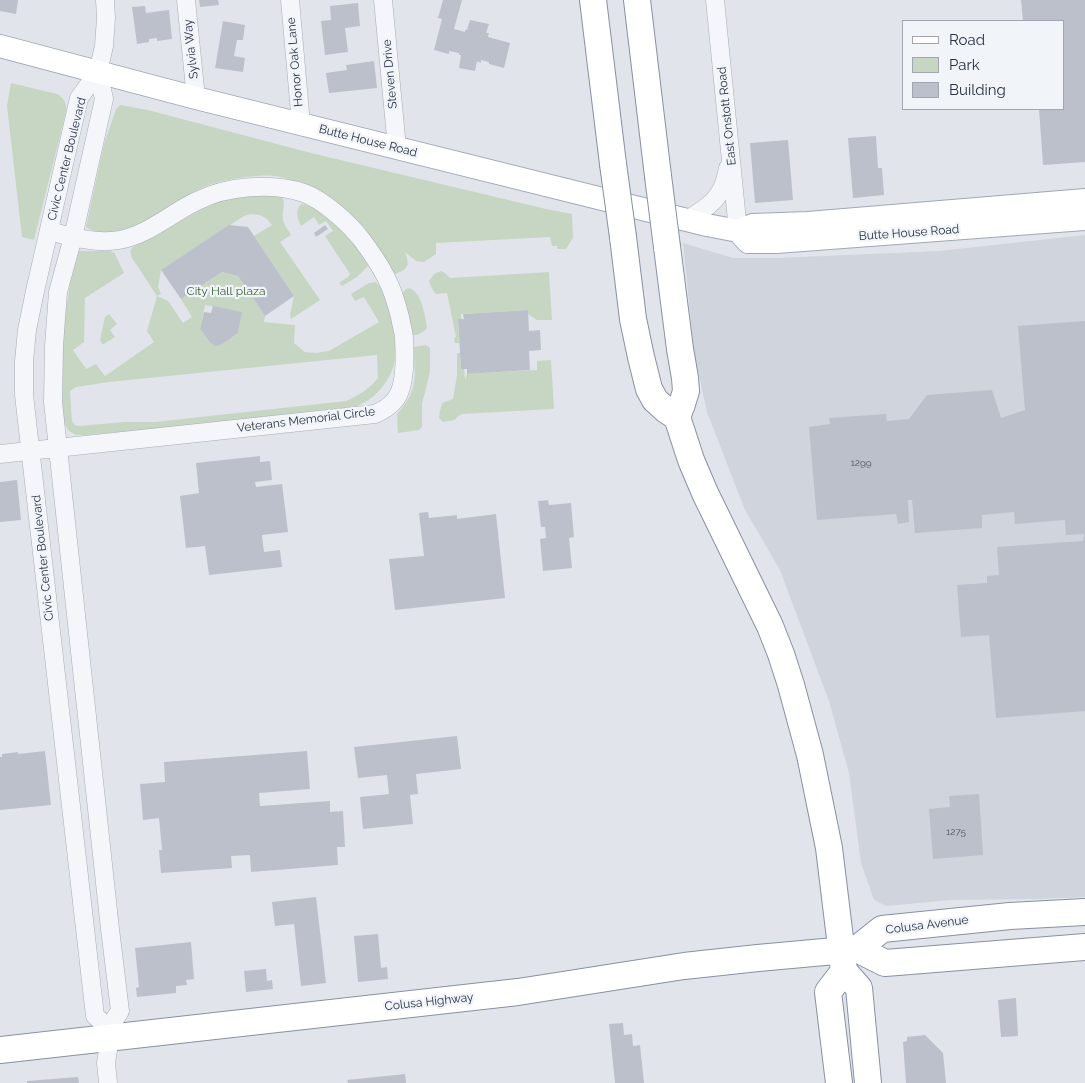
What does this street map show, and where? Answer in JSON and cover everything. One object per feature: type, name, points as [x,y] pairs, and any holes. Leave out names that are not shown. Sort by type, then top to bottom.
[{"type":"highway","points":[[593,0],[633,319],[649,388],[655,400],[666,410],[677,416]]},
{"type":"highway","points":[[637,0],[685,378],[686,391],[677,416],[691,460],[705,493],[770,626],[791,685],[810,755],[829,848],[847,957],[859,988],[868,1083]]},
{"type":"highway","name":"Colusa Avenue","points":[[839,1083],[828,992],[847,957],[882,929],[1010,916],[1085,912]]},
{"type":"highway","points":[[847,957],[885,963],[1085,947]]},
{"type":"highway","name":"Colusa Highway","points":[[0,1050],[110,1033],[500,994],[570,985],[684,966],[758,958],[847,957]]},
{"type":"main road","name":"Butte House Road","points":[[0,46],[196,98],[686,220],[738,231],[753,225],[808,223],[1085,200]]},
{"type":"main road","name":"Butte House Road","points":[[738,231],[748,242],[800,241],[1085,220]]},
{"type":"street","points":[[98,72],[104,46],[105,0]]},
{"type":"street","name":"Sylvia Way","points":[[186,0],[196,98]]},
{"type":"street","name":"Honor Oak Lane","points":[[290,0],[301,124]]},
{"type":"street","name":"Steven Drive","points":[[383,0],[397,148]]},
{"type":"street","name":"East Onstott Road","points":[[715,0],[738,231]]},
{"type":"street","name":"Civic Center Boulevard","points":[[98,72],[79,98],[28,330],[24,361],[24,395],[95,1016],[110,1033]]},
{"type":"street","name":"Civic Center Boulevard","points":[[98,72],[104,99],[73,237],[58,292],[53,402],[120,1011],[110,1033],[106,1063],[108,1083]]},
{"type":"street","points":[[686,220],[712,204],[721,192],[726,181],[731,156]]},
{"type":"street","name":"Veterans Memorial Circle","points":[[0,454],[375,414],[395,401],[402,383],[404,338],[396,299],[381,267],[356,232],[329,208],[304,193],[276,187],[250,187],[223,191],[197,200],[140,234],[120,240],[100,241],[49,231]]},
{"type":"street","points":[[52,636],[78,633]]},
{"type":"shaded area","points":[[1085,235],[1085,897],[951,900],[886,906],[874,900],[861,863],[849,773],[829,701],[780,570],[745,510],[707,412],[694,353],[683,243],[733,258],[778,258],[939,251]]},
{"type":"green space","points":[[11,83],[57,94],[63,99],[66,106],[34,240],[22,237],[7,106]]},
{"type":"green space","points":[[120,105],[148,110],[311,153],[572,214],[573,238],[566,249],[557,249],[557,246],[552,246],[550,237],[436,243],[436,254],[424,262],[416,261],[405,252],[408,262],[407,267],[393,275],[320,193],[291,180],[267,176],[240,178],[206,186],[147,220],[131,227],[115,232],[100,232],[86,227],[104,144],[116,109]]},
{"type":"green space","points":[[249,195],[272,195],[282,197],[284,203],[283,220],[291,235],[280,242],[320,300],[291,319],[290,315],[294,296],[254,236],[272,225],[260,215],[250,214],[244,216],[161,270],[158,287],[161,294],[157,296],[132,258],[130,251],[133,247],[209,205],[222,200]]},
{"type":"green space","points":[[301,204],[320,211],[330,219],[356,248],[368,266],[357,277],[342,286],[339,283],[350,274],[325,236],[333,231],[326,221],[319,225],[314,217],[301,226],[297,215]]},
{"type":"green space","name":"City Hall plaza","points":[[79,251],[112,251],[111,253],[114,252],[124,273],[85,298],[84,342],[73,350],[86,369],[96,364],[105,376],[154,342],[147,331],[157,296],[168,301],[183,323],[192,317],[181,299],[222,272],[238,276],[265,316],[264,322],[295,325],[294,343],[305,352],[329,351],[379,322],[364,297],[355,301],[351,294],[369,283],[376,282],[384,294],[391,318],[396,352],[392,370],[377,393],[362,404],[339,411],[155,430],[86,435],[76,435],[69,431],[61,414],[62,334],[70,284]],"holes":[[[205,305],[241,312],[239,330],[236,335],[221,344],[213,345],[210,343],[200,329]],[[377,355],[378,378],[364,391],[346,401],[155,422],[125,422],[79,426],[75,425],[72,421],[70,391],[76,387]]]},
{"type":"green space","points":[[441,271],[450,278],[549,272],[552,320],[537,320],[528,314],[528,310],[461,314],[461,319],[458,320],[459,343],[455,343],[454,338],[456,337],[447,293],[436,294],[429,281],[434,274]]},
{"type":"green space","points":[[409,288],[420,299],[427,328],[422,333],[415,335],[411,335],[400,296]]},
{"type":"green space","points":[[109,314],[117,324],[110,330],[115,337],[102,344],[100,340],[105,317]]},
{"type":"green space","points":[[426,345],[430,348],[430,372],[422,404],[422,427],[419,430],[398,433],[397,414],[409,398],[414,383],[413,347]]},
{"type":"green space","points":[[457,353],[460,353],[461,369],[464,369],[465,380],[467,374],[537,370],[537,361],[551,360],[554,408],[462,414],[455,420],[443,422],[439,418],[442,403],[453,399],[457,375]]},
{"type":"building","points":[[0,0],[18,0],[16,14],[0,11]]},
{"type":"building","points":[[199,0],[218,0],[219,5],[200,7]]},
{"type":"building","points":[[443,0],[462,0],[454,29],[465,32],[470,20],[489,24],[486,33],[489,33],[488,37],[510,43],[504,68],[481,60],[481,63],[477,61],[475,71],[459,68],[461,55],[459,53],[449,51],[449,54],[434,50],[442,19],[438,18]]},
{"type":"building","points":[[1021,0],[1085,0],[1085,162],[1043,165],[1039,110],[1065,110],[1065,20],[1023,20]]},
{"type":"building","points":[[358,3],[360,26],[345,28],[348,52],[325,55],[321,21],[331,20],[330,6]]},
{"type":"building","points":[[145,6],[146,13],[169,10],[172,39],[157,41],[157,38],[149,39],[149,42],[137,44],[132,7]]},
{"type":"building","points":[[223,21],[245,25],[243,40],[237,40],[234,56],[245,58],[243,72],[215,68]]},
{"type":"building","points":[[374,61],[377,88],[329,93],[326,73],[347,70],[346,65]]},
{"type":"building","points":[[876,136],[878,168],[882,168],[884,195],[853,198],[848,138]]},
{"type":"building","points":[[788,140],[793,200],[755,203],[750,143]]},
{"type":"building","points":[[229,225],[248,227],[294,296],[265,316],[238,276],[222,272],[181,299],[161,270]]},
{"type":"building","points":[[325,225],[328,229],[316,237],[314,233]]},
{"type":"building","points":[[213,306],[242,312],[238,333],[229,340],[215,346],[210,343],[200,329],[204,312],[211,313]]},
{"type":"building","points":[[528,310],[529,331],[540,330],[541,350],[529,351],[530,370],[467,374],[467,369],[461,369],[458,319],[464,319],[463,314]]},
{"type":"building","points":[[1085,321],[1085,711],[996,718],[989,635],[961,637],[957,585],[987,583],[987,576],[999,575],[997,547],[1083,541],[1084,534],[1066,535],[1065,520],[1015,524],[1014,512],[982,515],[982,528],[915,533],[912,500],[908,500],[909,522],[898,524],[896,514],[817,520],[809,427],[830,424],[829,418],[886,414],[887,421],[909,419],[927,395],[992,390],[1001,418],[1025,410],[1018,326]]},
{"type":"building","points":[[260,456],[260,462],[270,461],[272,480],[255,482],[256,487],[282,484],[288,532],[262,535],[264,552],[280,550],[282,567],[209,575],[205,546],[186,548],[180,496],[199,493],[196,463]]},
{"type":"building","points":[[17,480],[21,520],[0,522],[0,482]]},
{"type":"building","points":[[548,500],[549,505],[571,503],[574,537],[569,538],[572,568],[543,571],[540,539],[546,538],[545,527],[541,527],[538,501]]},
{"type":"building","points":[[428,512],[429,518],[457,515],[457,519],[496,514],[505,598],[395,610],[389,559],[424,556],[419,513]]},
{"type":"building","points":[[457,736],[461,769],[416,774],[418,794],[410,795],[413,824],[363,829],[360,797],[389,794],[387,775],[358,778],[354,747]]},
{"type":"building","points":[[45,751],[51,805],[0,810],[0,757],[2,757],[2,754]]},
{"type":"building","points":[[307,751],[310,789],[259,793],[260,806],[330,801],[330,812],[343,811],[345,847],[337,847],[338,865],[251,872],[250,855],[231,856],[232,868],[161,873],[159,850],[162,850],[159,818],[143,820],[140,784],[165,782],[164,762]]},
{"type":"building","points":[[979,794],[983,855],[933,859],[929,809],[950,807],[949,796]]},
{"type":"building","points":[[316,897],[326,983],[301,986],[294,924],[275,926],[272,902]]},
{"type":"building","points":[[378,934],[381,968],[387,967],[388,979],[358,982],[354,936]]},
{"type":"building","points":[[191,942],[194,979],[186,980],[187,985],[176,986],[176,993],[137,997],[136,988],[139,987],[135,948]]},
{"type":"building","points":[[266,969],[267,981],[272,980],[273,989],[246,992],[244,971]]},
{"type":"building","points":[[1016,998],[1018,1036],[1001,1037],[998,1000]]},
{"type":"building","points":[[623,1023],[624,1035],[632,1034],[633,1046],[640,1045],[644,1083],[615,1083],[609,1024]]},
{"type":"building","points":[[925,1035],[943,1053],[946,1083],[906,1083],[903,1042],[907,1041],[907,1037]]},
{"type":"building","points":[[405,1074],[406,1083],[348,1083],[347,1080]]},
{"type":"building","points":[[78,1077],[79,1083],[27,1083],[27,1081]]}]
